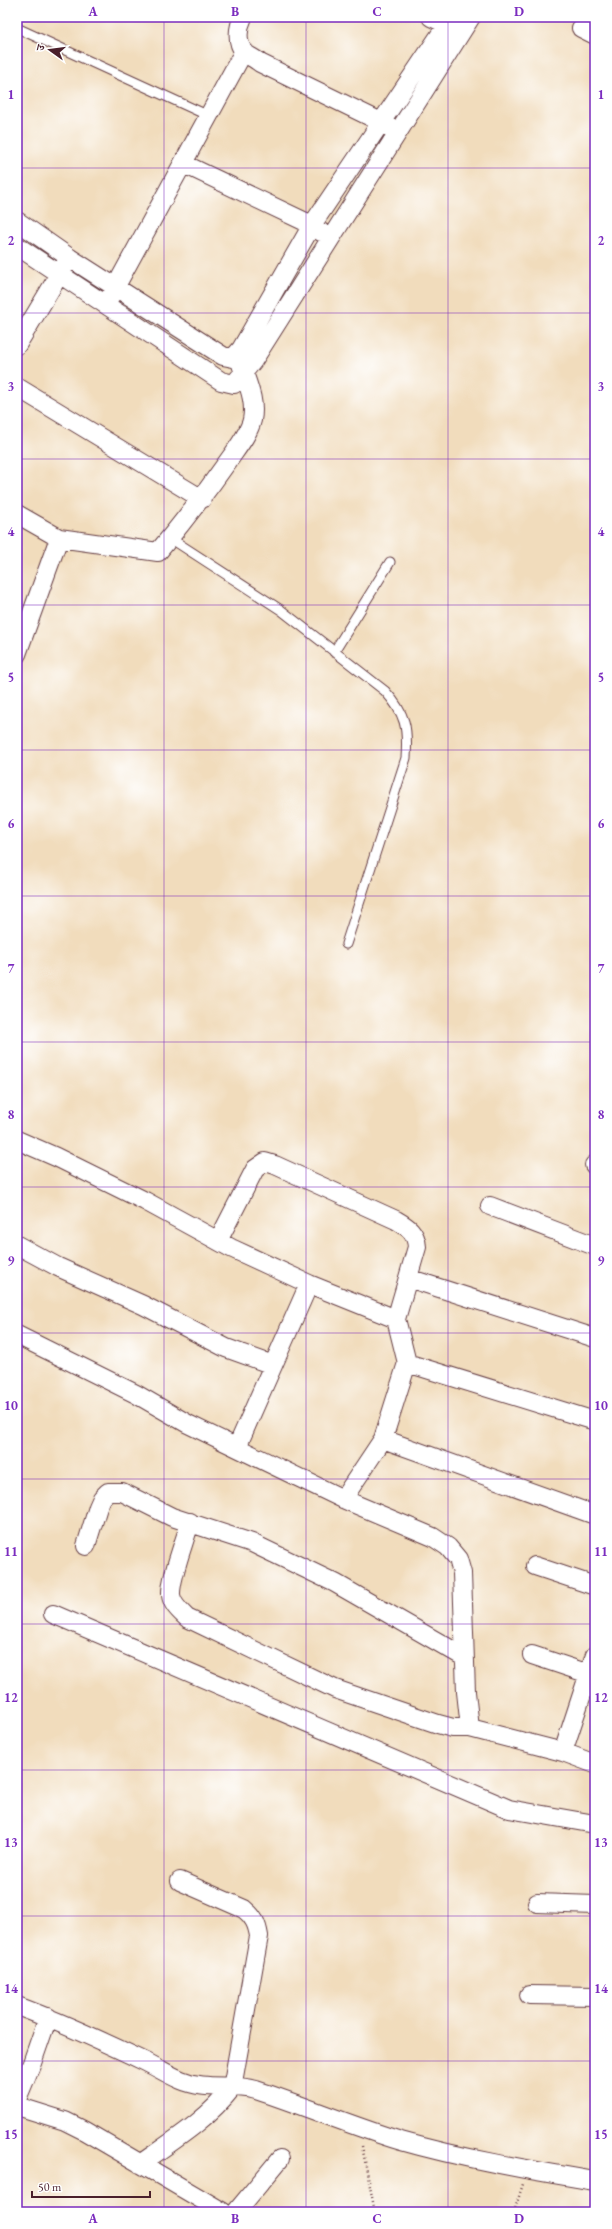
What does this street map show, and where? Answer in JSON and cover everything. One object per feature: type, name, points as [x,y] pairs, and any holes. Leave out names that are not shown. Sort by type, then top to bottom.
[{"type":"street","points":[[243,17],[239,24],[239,39],[244,52],[260,63],[381,122],[398,134]]},
{"type":"street","points":[[431,17],[458,22]]},
{"type":"street","points":[[17,221],[70,258],[223,356],[228,358],[237,354],[312,225],[381,122],[458,22]]},
{"type":"street","points":[[17,246],[226,383],[234,384],[244,374],[398,134],[458,22]]},
{"type":"street","points":[[105,304],[116,287],[184,164],[244,52]]},
{"type":"street","points":[[184,164],[312,225],[331,240]]},
{"type":"street","points":[[17,345],[70,258]]},
{"type":"street","points":[[17,514],[60,538],[158,552],[202,499],[239,445],[252,421],[253,404],[237,354]]},
{"type":"street","points":[[17,387],[202,499]]},
{"type":"street","points":[[17,654],[60,538]]},
{"type":"street","points":[[17,1140],[82,1169],[218,1241],[310,1284],[396,1319]]},
{"type":"street","points":[[218,1241],[255,1169],[265,1162],[275,1165],[382,1214],[409,1228],[417,1239],[417,1247],[396,1319],[407,1363],[383,1439],[343,1499]]},
{"type":"street","points":[[490,1206],[595,1246]]},
{"type":"street","points":[[17,1245],[58,1267],[143,1305],[226,1348],[273,1365]]},
{"type":"street","points":[[408,1278],[595,1338]]},
{"type":"street","points":[[237,1447],[310,1284]]},
{"type":"street","points":[[17,1335],[136,1394],[188,1424],[343,1499],[433,1537],[448,1547],[458,1559],[462,1573],[464,1658],[470,1728]]},
{"type":"street","points":[[407,1363],[595,1421]]},
{"type":"street","points":[[383,1439],[595,1515]]},
{"type":"street","points":[[86,1546],[102,1498],[108,1492],[122,1492],[172,1517],[252,1543],[335,1583],[464,1658]]},
{"type":"street","points":[[190,1522],[172,1585],[171,1596],[175,1606],[186,1618],[335,1689],[438,1724],[453,1728],[470,1728],[563,1752],[595,1764]]},
{"type":"street","points":[[535,1566],[595,1586]]},
{"type":"street","points":[[53,1614],[509,1809],[595,1824]]},
{"type":"street","points":[[532,1655],[592,1675]]},
{"type":"street","points":[[563,1752],[592,1675],[595,1655]]},
{"type":"street","points":[[140,2164],[200,2123],[217,2107],[232,2088],[258,1942],[257,1924],[252,1915],[244,1909],[180,1881]]},
{"type":"street","points":[[537,1903],[595,1905]]},
{"type":"street","points":[[529,1995],[595,1996]]},
{"type":"street","points":[[17,2006],[48,2017],[182,2080],[207,2087],[254,2090],[358,2128],[403,2141],[527,2171],[595,2181]]},
{"type":"street","points":[[17,2099],[32,2063],[48,2017]]},
{"type":"street","points":[[17,2106],[65,2121],[119,2150],[140,2164],[223,2212]]},
{"type":"street","points":[[236,2212],[280,2159]]},
{"type":"lane","points":[[17,28],[209,116]]},
{"type":"lane","points":[[170,538],[281,610],[385,691],[398,705],[404,717],[407,737],[406,758],[346,944]]},
{"type":"lane","points":[[334,652],[390,562]]},
{"type":"path","points":[[358,2128],[375,2212]]},
{"type":"path","points":[[514,2212],[527,2171]]}]
